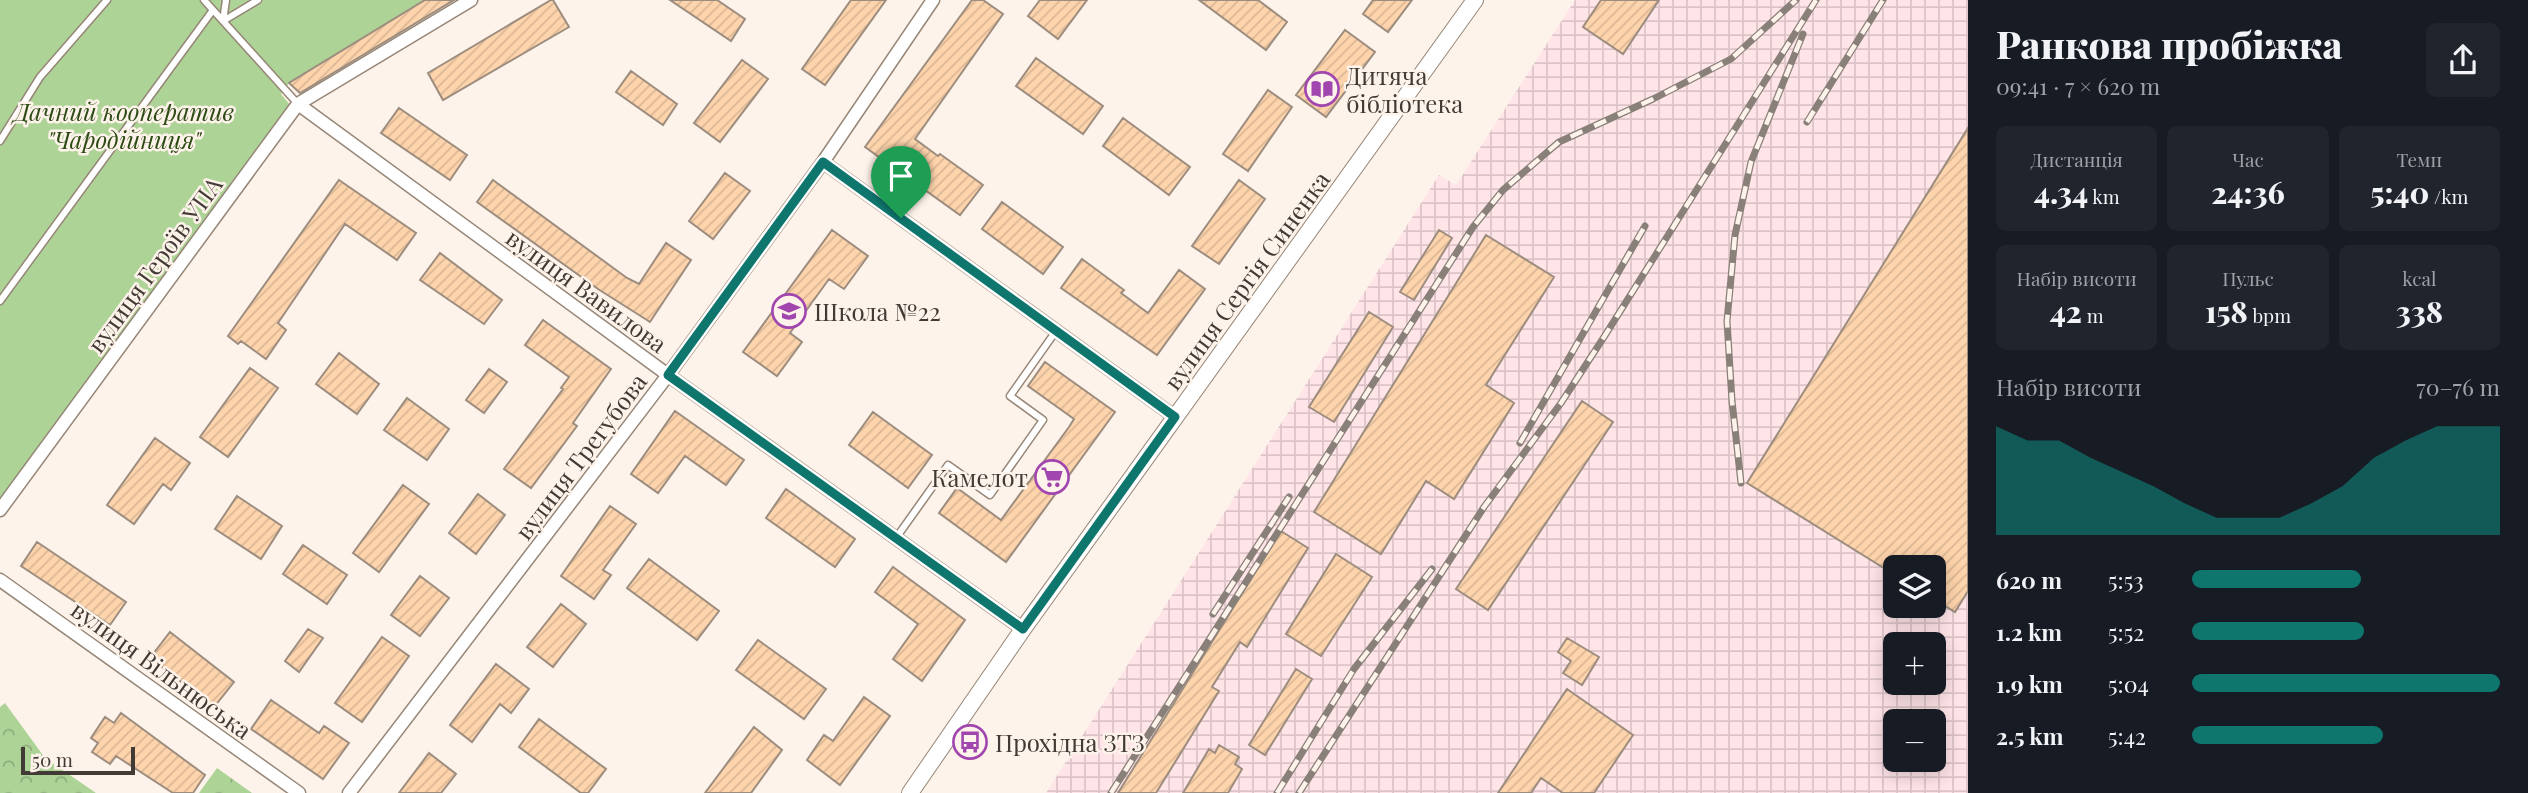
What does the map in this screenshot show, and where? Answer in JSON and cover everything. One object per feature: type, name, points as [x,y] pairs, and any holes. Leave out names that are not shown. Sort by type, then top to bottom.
[{"type":"street","name":"вулиця Героїв УПА","points":[[0,510],[298,104],[471,0]]},
{"type":"street","name":"вулиця Трегубова","points":[[349,793],[668,375],[823,162],[933,0]]},
{"type":"street","name":"вулиця Сергія Синенка","points":[[909,793],[1023,629],[1475,0]]},
{"type":"street","name":"вулиця Вавилова","points":[[298,104],[668,375],[1023,629]]},
{"type":"street","points":[[823,162],[1175,417]]},
{"type":"street","name":"вулиця Вільнюська","points":[[0,580],[299,793]]},
{"type":"lane","points":[[0,141],[40,78],[107,0]]},
{"type":"lane","points":[[204,0],[298,104]]},
{"type":"lane","points":[[223,21],[226,0]]},
{"type":"lane","points":[[223,21],[258,0]]},
{"type":"lane","points":[[0,301],[213,10]]},
{"type":"lane","points":[[896,538],[948,465],[990,495],[1043,421],[1010,396],[1058,330]]},
{"type":"shaded area","points":[[1575,0],[1968,0],[1968,793],[1046,793],[1439,175],[1456,185]]},
{"type":"green space","name":"Дачний кооператив \"Чародійниця\"","points":[[0,0],[427,0],[289,83],[281,94],[290,105],[0,510]]},
{"type":"green space","points":[[5,703],[45,758],[96,793],[0,793],[0,707]]},
{"type":"green space","points":[[217,768],[252,793],[199,793]]},
{"type":"building","points":[[425,0],[454,0],[300,93],[289,83]]},
{"type":"building","points":[[551,0],[569,27],[443,100],[428,73]]},
{"type":"building","points":[[670,0],[717,0],[745,19],[731,41]]},
{"type":"building","points":[[851,0],[886,0],[825,85],[802,69]]},
{"type":"building","points":[[972,0],[983,0],[1003,14],[915,139],[983,185],[960,215],[865,147]]},
{"type":"building","points":[[1040,0],[1087,0],[1058,39],[1028,16]]},
{"type":"building","points":[[1199,0],[1258,0],[1287,22],[1266,50]]},
{"type":"building","points":[[1373,0],[1412,0],[1388,32],[1363,14]]},
{"type":"building","points":[[1601,0],[1659,0],[1623,54],[1583,27]]},
{"type":"building","points":[[1345,30],[1375,52],[1326,117],[1296,95]]},
{"type":"building","points":[[1036,58],[1103,106],[1083,134],[1016,86]]},
{"type":"building","points":[[742,60],[768,79],[720,142],[694,123]]},
{"type":"building","points":[[631,71],[677,104],[663,125],[616,92]]},
{"type":"building","points":[[1268,90],[1292,107],[1248,171],[1223,154]]},
{"type":"building","points":[[399,108],[467,155],[450,180],[381,133]]},
{"type":"building","points":[[1123,118],[1190,167],[1169,195],[1103,146]]},
{"type":"building","points":[[1968,128],[1968,591],[1955,612],[1946,606],[1946,555],[1883,555],[1883,568],[1747,483]]},
{"type":"building","points":[[725,173],[750,191],[713,239],[689,221]]},
{"type":"building","points":[[339,180],[416,233],[397,260],[345,224],[278,323],[286,330],[266,359],[241,341],[238,344],[228,336]]},
{"type":"building","points":[[493,180],[639,284],[666,243],[691,260],[650,322],[598,289],[477,202]]},
{"type":"building","points":[[1239,180],[1265,199],[1219,264],[1192,246]]},
{"type":"building","points":[[1002,202],[1063,247],[1043,274],[982,229]]},
{"type":"building","name":"Школа №22","points":[[832,230],[868,256],[844,289],[829,279],[790,333],[802,342],[777,376],[743,352]]},
{"type":"building","points":[[1439,230],[1452,238],[1414,300],[1400,292]]},
{"type":"building","points":[[1486,235],[1554,277],[1486,385],[1514,403],[1454,499],[1426,481],[1381,554],[1314,512]]},
{"type":"building","points":[[440,253],[502,300],[484,324],[420,280]]},
{"type":"building","points":[[1082,259],[1124,290],[1121,293],[1148,313],[1179,270],[1205,289],[1157,355],[1061,288]]},
{"type":"building","points":[[1369,312],[1393,327],[1334,422],[1309,407]]},
{"type":"building","points":[[543,320],[611,369],[573,423],[577,426],[531,488],[504,469],[569,377],[525,345]]},
{"type":"building","points":[[339,353],[379,384],[357,414],[316,384]]},
{"type":"building","points":[[1045,362],[1115,412],[1006,562],[939,513],[957,488],[1001,520],[1069,427],[1074,419],[1028,386]]},
{"type":"building","points":[[250,368],[278,388],[228,457],[200,437]]},
{"type":"building","points":[[489,369],[507,382],[484,413],[466,400]]},
{"type":"building","points":[[407,398],[449,429],[427,460],[384,430]]},
{"type":"building","points":[[1582,401],[1613,422],[1488,610],[1456,589]]},
{"type":"building","points":[[675,411],[744,460],[726,485],[685,456],[658,493],[631,474]]},
{"type":"building","points":[[873,412],[932,455],[908,488],[849,445]]},
{"type":"building","points":[[155,438],[190,463],[171,490],[163,484],[134,524],[107,505]]},
{"type":"building","points":[[403,485],[429,504],[379,572],[353,553]]},
{"type":"building","points":[[786,489],[855,539],[835,567],[766,518]]},
{"type":"building","points":[[478,494],[505,515],[476,554],[449,533]]},
{"type":"building","points":[[237,496],[282,526],[261,559],[215,529]]},
{"type":"building","points":[[610,506],[636,524],[603,570],[611,575],[594,599],[561,576]]},
{"type":"building","points":[[1281,531],[1308,548],[1247,647],[1240,642],[1212,687],[1219,691],[1156,793],[1118,793]]},
{"type":"building","points":[[37,542],[126,602],[110,625],[21,566]]},
{"type":"building","points":[[303,545],[347,575],[327,604],[283,574]]},
{"type":"building","points":[[1336,554],[1372,577],[1321,656],[1286,634]]},
{"type":"building","points":[[649,559],[719,611],[697,640],[627,588]]},
{"type":"building","points":[[893,567],[965,620],[922,681],[893,659],[918,624],[875,592]]},
{"type":"building","points":[[420,576],[449,598],[420,636],[391,615]]},
{"type":"building","points":[[561,604],[586,624],[553,667],[527,647]]},
{"type":"building","points":[[308,629],[323,638],[299,672],[285,661]]},
{"type":"building","points":[[170,632],[234,682],[214,707],[150,658]]},
{"type":"building","points":[[382,637],[409,656],[362,722],[335,703]]},
{"type":"building","points":[[1567,638],[1599,657],[1582,685],[1563,673],[1571,661],[1558,652]]},
{"type":"building","points":[[758,640],[826,689],[804,719],[736,670]]},
{"type":"building","points":[[496,664],[529,689],[511,713],[500,704],[472,742],[450,725]]},
{"type":"building","points":[[1296,669],[1312,679],[1265,755],[1249,745]]},
{"type":"building","points":[[1567,689],[1633,735],[1594,793],[1563,793],[1541,778],[1531,793],[1498,793]]},
{"type":"building","points":[[864,697],[890,716],[840,785],[807,760],[824,735],[833,741]]},
{"type":"building","points":[[271,700],[319,733],[324,726],[349,743],[323,779],[251,729]]},
{"type":"building","points":[[121,713],[205,775],[193,793],[173,793],[116,756],[110,764],[92,752],[98,743],[91,738],[105,717],[114,723]]},
{"type":"building","points":[[539,719],[606,769],[588,793],[581,793],[519,747]]},
{"type":"building","points":[[754,727],[782,750],[751,793],[705,793]]},
{"type":"building","points":[[1219,745],[1239,757],[1235,764],[1242,769],[1228,793],[1183,793],[1209,749],[1215,753]]},
{"type":"building","points":[[429,753],[456,774],[441,793],[399,793]]},
{"type":"railway","points":[[1111,793],[1473,227],[1503,190],[1559,142],[1653,99],[1731,59],[1796,0]]},
{"type":"railway","points":[[1299,793],[1484,507],[1561,403],[1816,0]]},
{"type":"railway","points":[[1807,122],[1883,0]]},
{"type":"railway","points":[[1741,483],[1727,321],[1735,235],[1751,162],[1803,34]]},
{"type":"railway","points":[[1520,443],[1645,226]]},
{"type":"railway","points":[[1213,614],[1289,497]]},
{"type":"railway","points":[[1277,793],[1354,669],[1432,569]]},
{"type":"place","name":"Дитяча бібліотека","points":[[1322,89]]},
{"type":"place","name":"Школа №22","points":[[789,311]]},
{"type":"place","name":"Камелот","points":[[1052,477]]},
{"type":"place","name":"Прохідна ЗТЗ","points":[[970,742]]},
{"type":"route","points":[[823,162],[901,218],[1175,417],[1023,629],[668,375],[823,162]]}]
